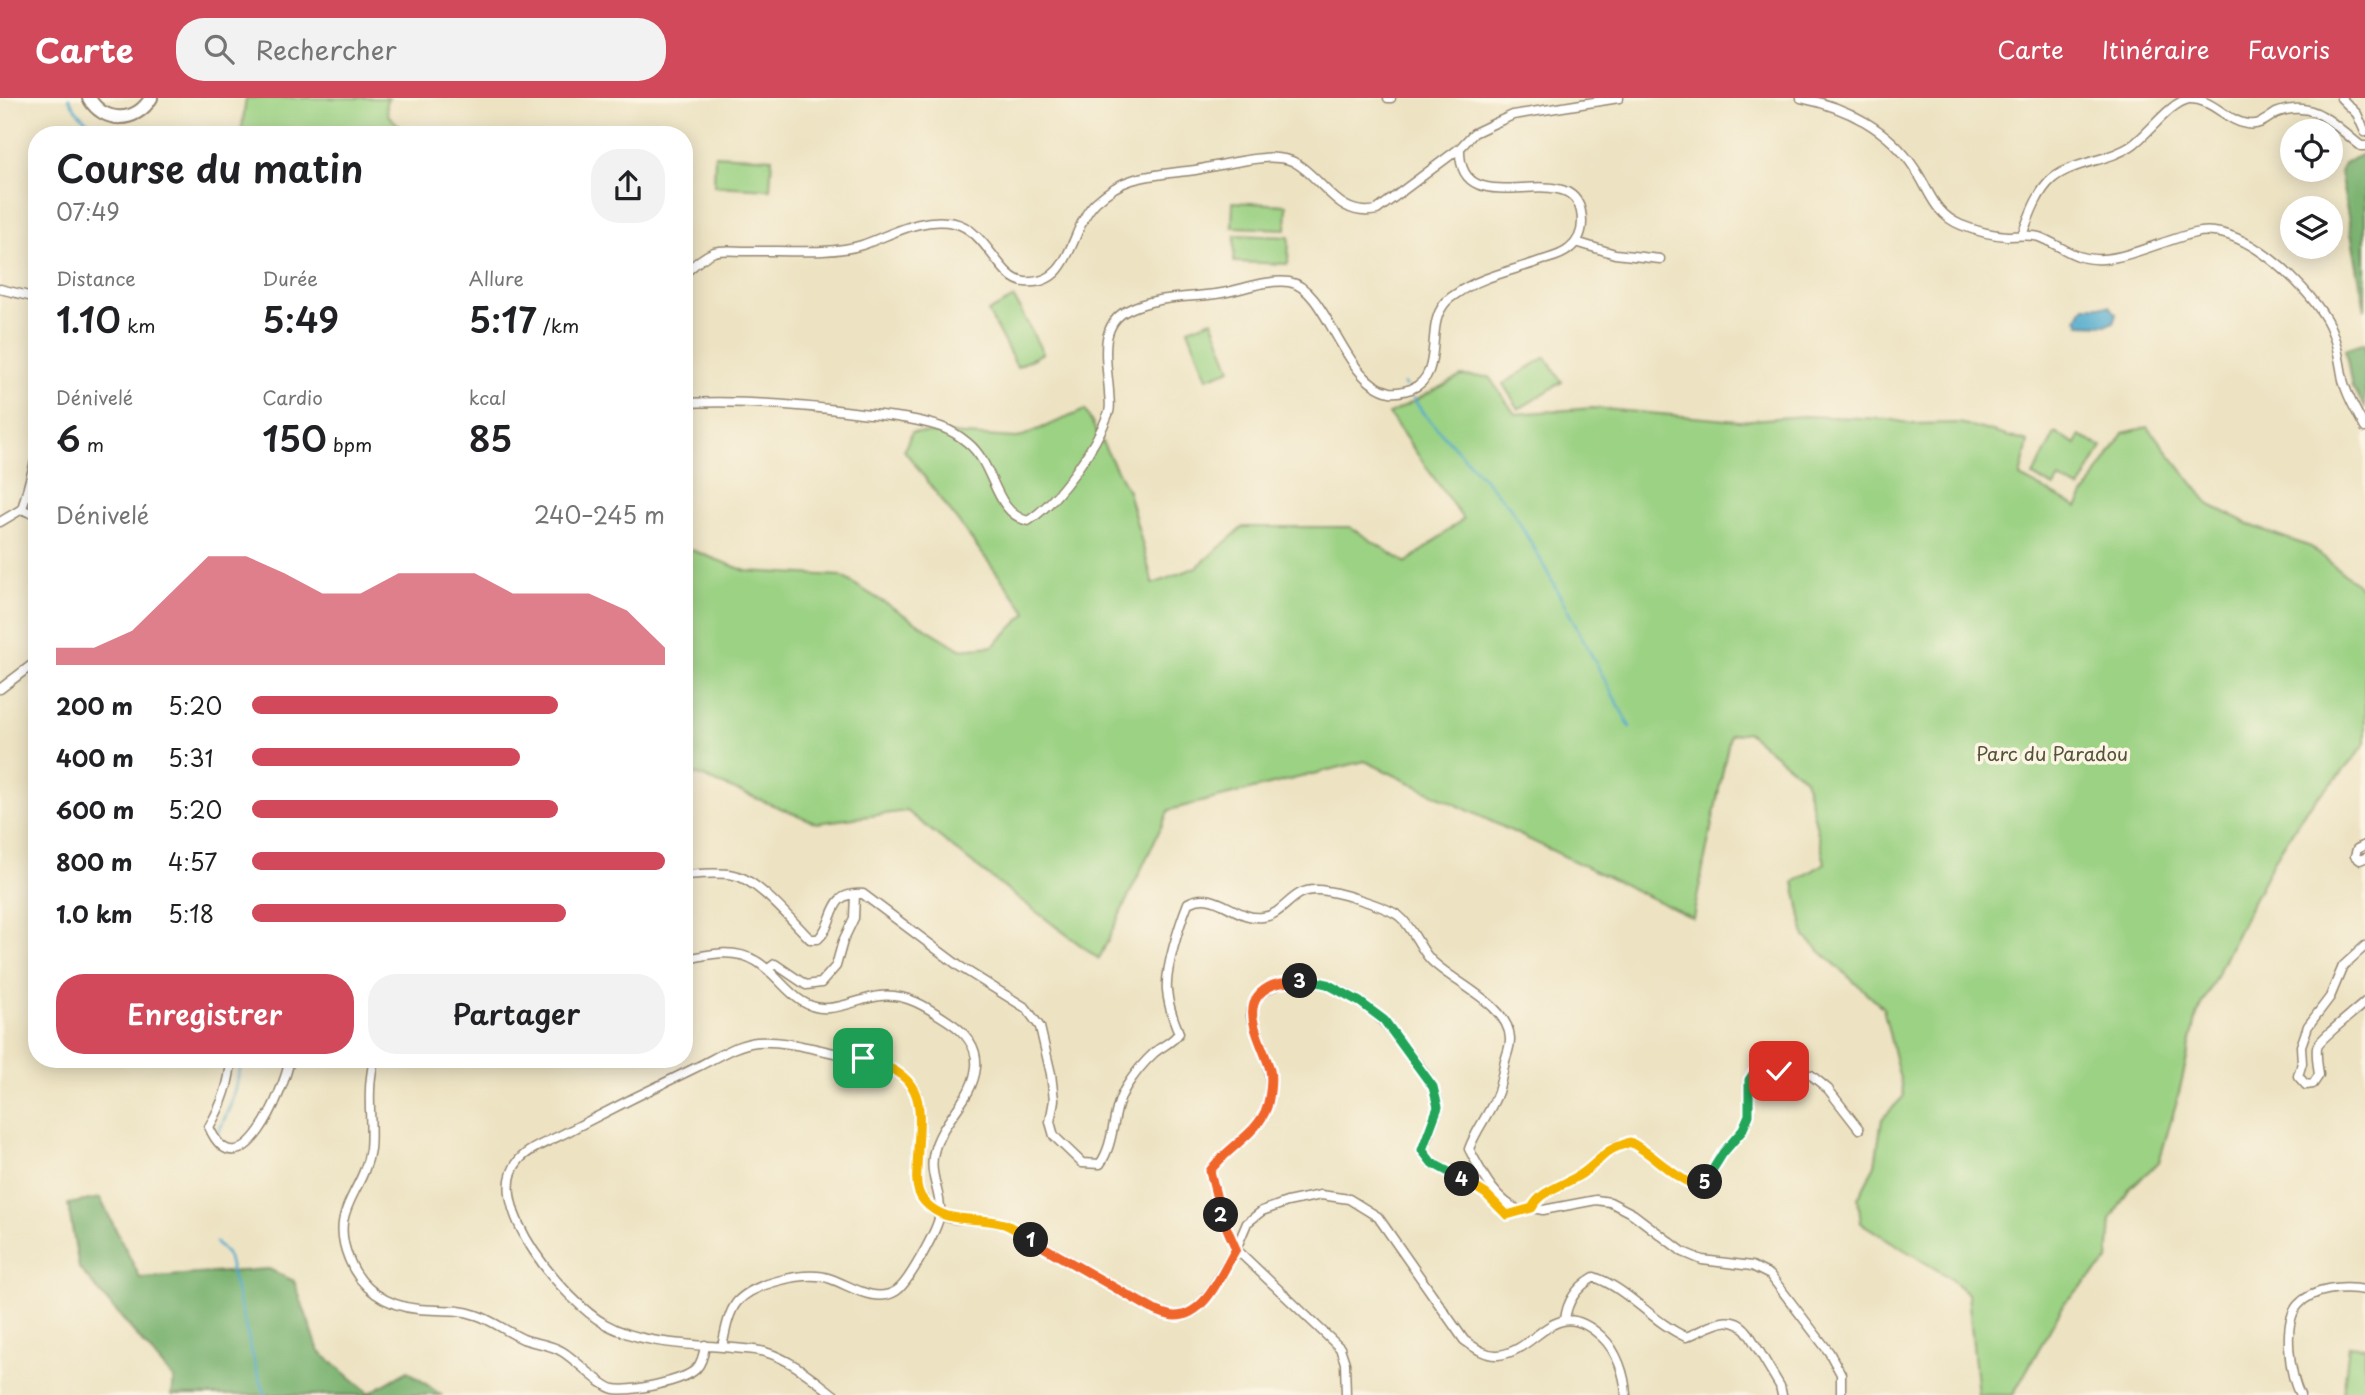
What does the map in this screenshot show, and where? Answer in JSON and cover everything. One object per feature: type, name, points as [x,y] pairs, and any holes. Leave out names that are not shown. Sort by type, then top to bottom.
[{"type":"main road","points":[[89,98],[101,111],[118,118],[137,113],[150,99]]},
{"type":"street","points":[[693,265],[699,259],[717,251],[832,250],[861,246],[912,226],[953,223],[970,230],[987,246],[1006,273],[1023,282],[1046,281],[1063,267],[1077,229],[1093,205],[1109,189],[1132,180],[1265,158],[1293,160],[1333,197],[1355,211],[1364,213],[1377,210],[1460,148],[1474,133],[1513,115],[1619,98]]},
{"type":"street","points":[[1801,98],[1828,103],[1880,131],[1905,155],[1941,213],[1958,224],[1986,234],[2038,237],[2085,260],[2106,260],[2197,232],[2220,232],[2241,240],[2294,279],[2310,295],[2327,321],[2339,353],[2351,402],[2365,428]]},
{"type":"street","points":[[2341,98],[2357,114],[2365,132]]},
{"type":"street","points":[[2022,235],[2032,209],[2050,180],[2129,147],[2179,103],[2190,99],[2201,99],[2239,122],[2250,125],[2262,123],[2280,110],[2303,103],[2327,114],[2338,122],[2354,141],[2365,146]]},
{"type":"street","points":[[693,403],[799,405],[915,420],[944,428],[969,443],[985,460],[1006,508],[1015,517],[1028,521],[1045,510],[1057,496],[1084,458],[1110,409],[1105,340],[1112,324],[1126,310],[1159,299],[1236,292],[1278,281],[1293,283],[1306,291],[1357,369],[1374,385],[1390,392],[1402,392],[1423,382],[1431,364],[1441,309],[1454,295],[1473,285],[1567,251],[1581,233],[1583,220],[1579,206],[1570,194],[1555,187],[1495,190],[1485,188],[1468,177],[1461,165],[1460,148]]},
{"type":"street","points":[[1576,242],[1615,254],[1660,259]]},
{"type":"street","points":[[0,289],[28,296]]},
{"type":"street","points":[[0,522],[22,509],[28,487]]},
{"type":"street","points":[[22,509],[28,512]]},
{"type":"street","points":[[0,689],[28,669]]},
{"type":"street","points":[[2365,845],[2357,849],[2355,856],[2360,860],[2365,858]]},
{"type":"street","points":[[693,874],[737,876],[756,887],[810,939],[818,939],[825,933],[832,910],[841,899],[863,894],[959,966],[1026,1008],[1040,1027],[1051,1074],[1054,1100],[1050,1122],[1054,1136],[1082,1163],[1100,1164],[1107,1154],[1116,1105],[1127,1085],[1155,1052],[1174,1041],[1179,1032],[1166,987],[1178,929],[1188,904],[1199,898],[1212,900],[1261,918],[1277,913],[1298,893],[1317,890],[1374,905],[1400,916],[1430,959],[1488,1003],[1506,1022],[1510,1040],[1498,1093],[1469,1149],[1492,1189],[1507,1205],[1520,1210]]},
{"type":"street","points":[[768,969],[775,964],[806,985],[821,983],[836,965],[854,918],[855,894]]},
{"type":"street","points":[[2365,946],[2343,966],[2330,997],[2308,1026],[2301,1046],[2298,1076],[2301,1082],[2306,1085],[2313,1084],[2319,1075],[2317,1045],[2321,1039],[2365,1002]]},
{"type":"street","points":[[693,958],[733,953],[754,960],[768,969],[800,1002],[812,1007],[829,1008],[882,995],[909,998],[956,1026],[973,1044],[976,1066],[972,1087],[950,1116],[934,1149],[932,1165],[940,1215],[911,1272],[898,1290],[885,1296],[866,1294],[828,1278],[800,1277],[772,1283],[749,1292],[735,1304],[722,1347]]},
{"type":"street","points":[[1346,1395],[1345,1363],[1340,1348],[1236,1249],[1223,1221],[1210,1171],[1218,1159],[1258,1124],[1267,1107],[1271,1073],[1251,1015],[1256,997],[1273,985],[1309,980],[1327,984],[1360,1002],[1384,1020],[1433,1087],[1438,1107],[1422,1150],[1432,1163],[1486,1194],[1507,1215],[1532,1208],[1543,1210],[1596,1200],[1610,1202],[1633,1213],[1683,1252],[1702,1261],[1752,1266],[1770,1275],[1829,1352],[1841,1374],[1842,1395]]},
{"type":"street","points":[[834,1395],[802,1369],[765,1352],[639,1338],[605,1324],[572,1300],[538,1258],[517,1219],[509,1184],[518,1160],[630,1099],[746,1044],[772,1042],[863,1058],[885,1064],[901,1075],[914,1089],[920,1108],[916,1181],[922,1200],[940,1215],[1005,1224],[1154,1310],[1175,1316],[1194,1311],[1209,1294],[1236,1249],[1247,1223],[1262,1211],[1287,1202],[1321,1195],[1349,1199],[1378,1217],[1464,1340],[1479,1351],[1497,1355],[1516,1349],[1545,1328],[1565,1320],[1589,1325],[1611,1346],[1626,1382],[1626,1395]]},
{"type":"street","points":[[231,1068],[230,1079],[209,1127],[216,1144],[227,1150],[240,1148],[265,1125],[287,1068]]},
{"type":"street","points":[[372,1068],[369,1088],[370,1149],[362,1178],[346,1205],[342,1231],[348,1257],[358,1278],[370,1292],[417,1309],[443,1309],[475,1314],[525,1339],[547,1343],[565,1353],[612,1389],[631,1389],[681,1378],[695,1370],[705,1345]]},
{"type":"street","points":[[1532,1208],[1545,1192],[1566,1184],[1586,1172],[1610,1150],[1630,1142],[1645,1149],[1686,1182],[1697,1186],[1707,1180],[1723,1153],[1742,1131],[1749,1115],[1749,1080],[1757,1068],[1811,1075],[1828,1089],[1858,1129]]},
{"type":"street","points":[[1565,1320],[1567,1307],[1580,1285],[1594,1277],[1612,1283],[1669,1329],[1686,1336],[1700,1332],[1720,1320],[1734,1322],[1745,1328],[1749,1334],[1780,1386],[1782,1395]]},
{"type":"street","points":[[2300,1395],[2293,1381],[2289,1352],[2292,1314],[2306,1298],[2327,1290],[2365,1290]]},
{"type":"green space","points":[[246,98],[389,98],[386,102],[388,115],[400,126],[242,126]]},
{"type":"green space","points":[[2365,153],[2365,310],[2342,182],[2344,163]]},
{"type":"green space","points":[[715,155],[772,158],[770,189],[714,186]]},
{"type":"green space","points":[[1233,202],[1287,205],[1286,229],[1232,227]]},
{"type":"green space","points":[[1235,235],[1289,237],[1288,264],[1234,262]]},
{"type":"green space","points":[[1014,298],[1043,353],[1017,367],[988,312]]},
{"type":"green space","points":[[1212,320],[1231,369],[1207,378],[1188,329]]},
{"type":"green space","points":[[2365,343],[2365,407],[2352,387],[2345,349]]},
{"type":"green space","points":[[1546,357],[1562,382],[1519,409],[1503,384]]},
{"type":"green space","name":"Parc du Paradou","points":[[1461,376],[1489,377],[1515,414],[1593,408],[1738,421],[1803,416],[1889,419],[1912,424],[1960,423],[2028,442],[2020,477],[2077,507],[2123,433],[2148,427],[2210,505],[2255,527],[2311,547],[2365,591],[2365,745],[2307,808],[2275,859],[2197,1015],[2178,1097],[2159,1162],[2129,1189],[2111,1220],[2108,1261],[2065,1302],[2013,1395],[1978,1395],[1968,1294],[1947,1276],[1861,1223],[1858,1198],[1875,1165],[1882,1119],[1904,1096],[1883,1008],[1805,937],[1794,882],[1825,863],[1805,779],[1747,732],[1730,735],[1693,918],[1365,761],[1169,810],[1099,959],[907,811],[817,823],[696,774],[693,777],[693,550],[746,571],[841,576],[960,649],[993,646],[1027,613],[904,450],[912,432],[1018,438],[1085,410],[1128,491],[1153,584],[1197,567],[1243,527],[1350,527],[1406,563],[1463,519],[1389,414]]},
{"type":"green space","points":[[2055,433],[2076,444],[2080,436],[2102,447],[2079,489],[2059,479],[2054,487],[2033,476]]},
{"type":"green space","points":[[100,1198],[140,1278],[269,1269],[294,1281],[319,1351],[369,1393],[408,1371],[441,1395],[172,1395],[174,1379],[79,1268],[68,1204]]},
{"type":"green space","points":[[2349,1345],[2365,1347],[2365,1395],[2343,1395]]},
{"type":"water","points":[[2084,306],[2110,306],[2116,314],[2113,322],[2107,325],[2080,324],[2077,318]]},
{"type":"waterway","points":[[69,98],[80,115],[95,126]]},
{"type":"waterway","points":[[1413,398],[1423,413],[1510,507],[1630,727]]},
{"type":"waterway","points":[[217,1136],[230,1106],[241,1068]]},
{"type":"waterway","points":[[215,1242],[227,1254],[257,1373],[266,1395]]},
{"type":"route","points":[[863,1058],[885,1064],[901,1075],[914,1089],[920,1108],[916,1181],[922,1200],[940,1215],[1005,1224],[1154,1310],[1175,1316],[1194,1311],[1209,1294],[1236,1249],[1223,1221],[1210,1171],[1218,1159],[1258,1124],[1267,1107],[1271,1073],[1251,1015],[1256,997],[1273,985],[1309,980],[1327,984],[1360,1002],[1384,1020],[1433,1087],[1438,1107],[1422,1150],[1432,1163],[1486,1194],[1507,1215],[1532,1208],[1545,1192],[1566,1184],[1586,1172],[1610,1150],[1630,1142],[1645,1149],[1686,1182],[1697,1186],[1707,1180],[1723,1153],[1742,1131],[1749,1115],[1749,1080],[1757,1068],[1779,1071]]}]
